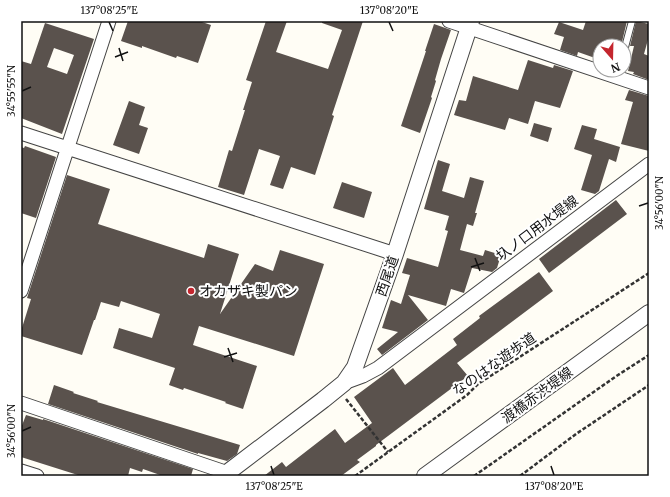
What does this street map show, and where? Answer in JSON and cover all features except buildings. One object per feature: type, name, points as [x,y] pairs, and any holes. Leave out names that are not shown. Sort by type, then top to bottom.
[{"type":"street","points":[[21,292],[109,21]]},
{"type":"street","points":[[449,21],[470,24],[592,64]]},
{"type":"street","name":"西尾道","points":[[226,474],[344,390],[355,367],[395,254],[470,24]]},
{"type":"street","points":[[628,78],[649,88]]},
{"type":"street","points":[[21,133],[395,254]]},
{"type":"street","name":"圦ノ口用水堤線","points":[[344,390],[363,376],[378,368],[649,164]]},
{"type":"street","name":"渡橋赤渋堤線","points":[[425,476],[649,313]]},
{"type":"street","points":[[21,403],[226,474]]},
{"type":"street","points":[[21,471],[37,476]]},
{"type":"lane","points":[[627,38],[632,21]]},
{"type":"path","name":"なのはな遊歩道","points":[[355,476],[467,395],[478,384],[649,273]]},
{"type":"path","points":[[474,476],[615,377],[649,355]]},
{"type":"path","points":[[520,476],[576,434],[649,385]]},
{"type":"path","points":[[344,390],[388,452]]},
{"type":"place","name":"オカザキ製パン","points":[[191,291]]}]
